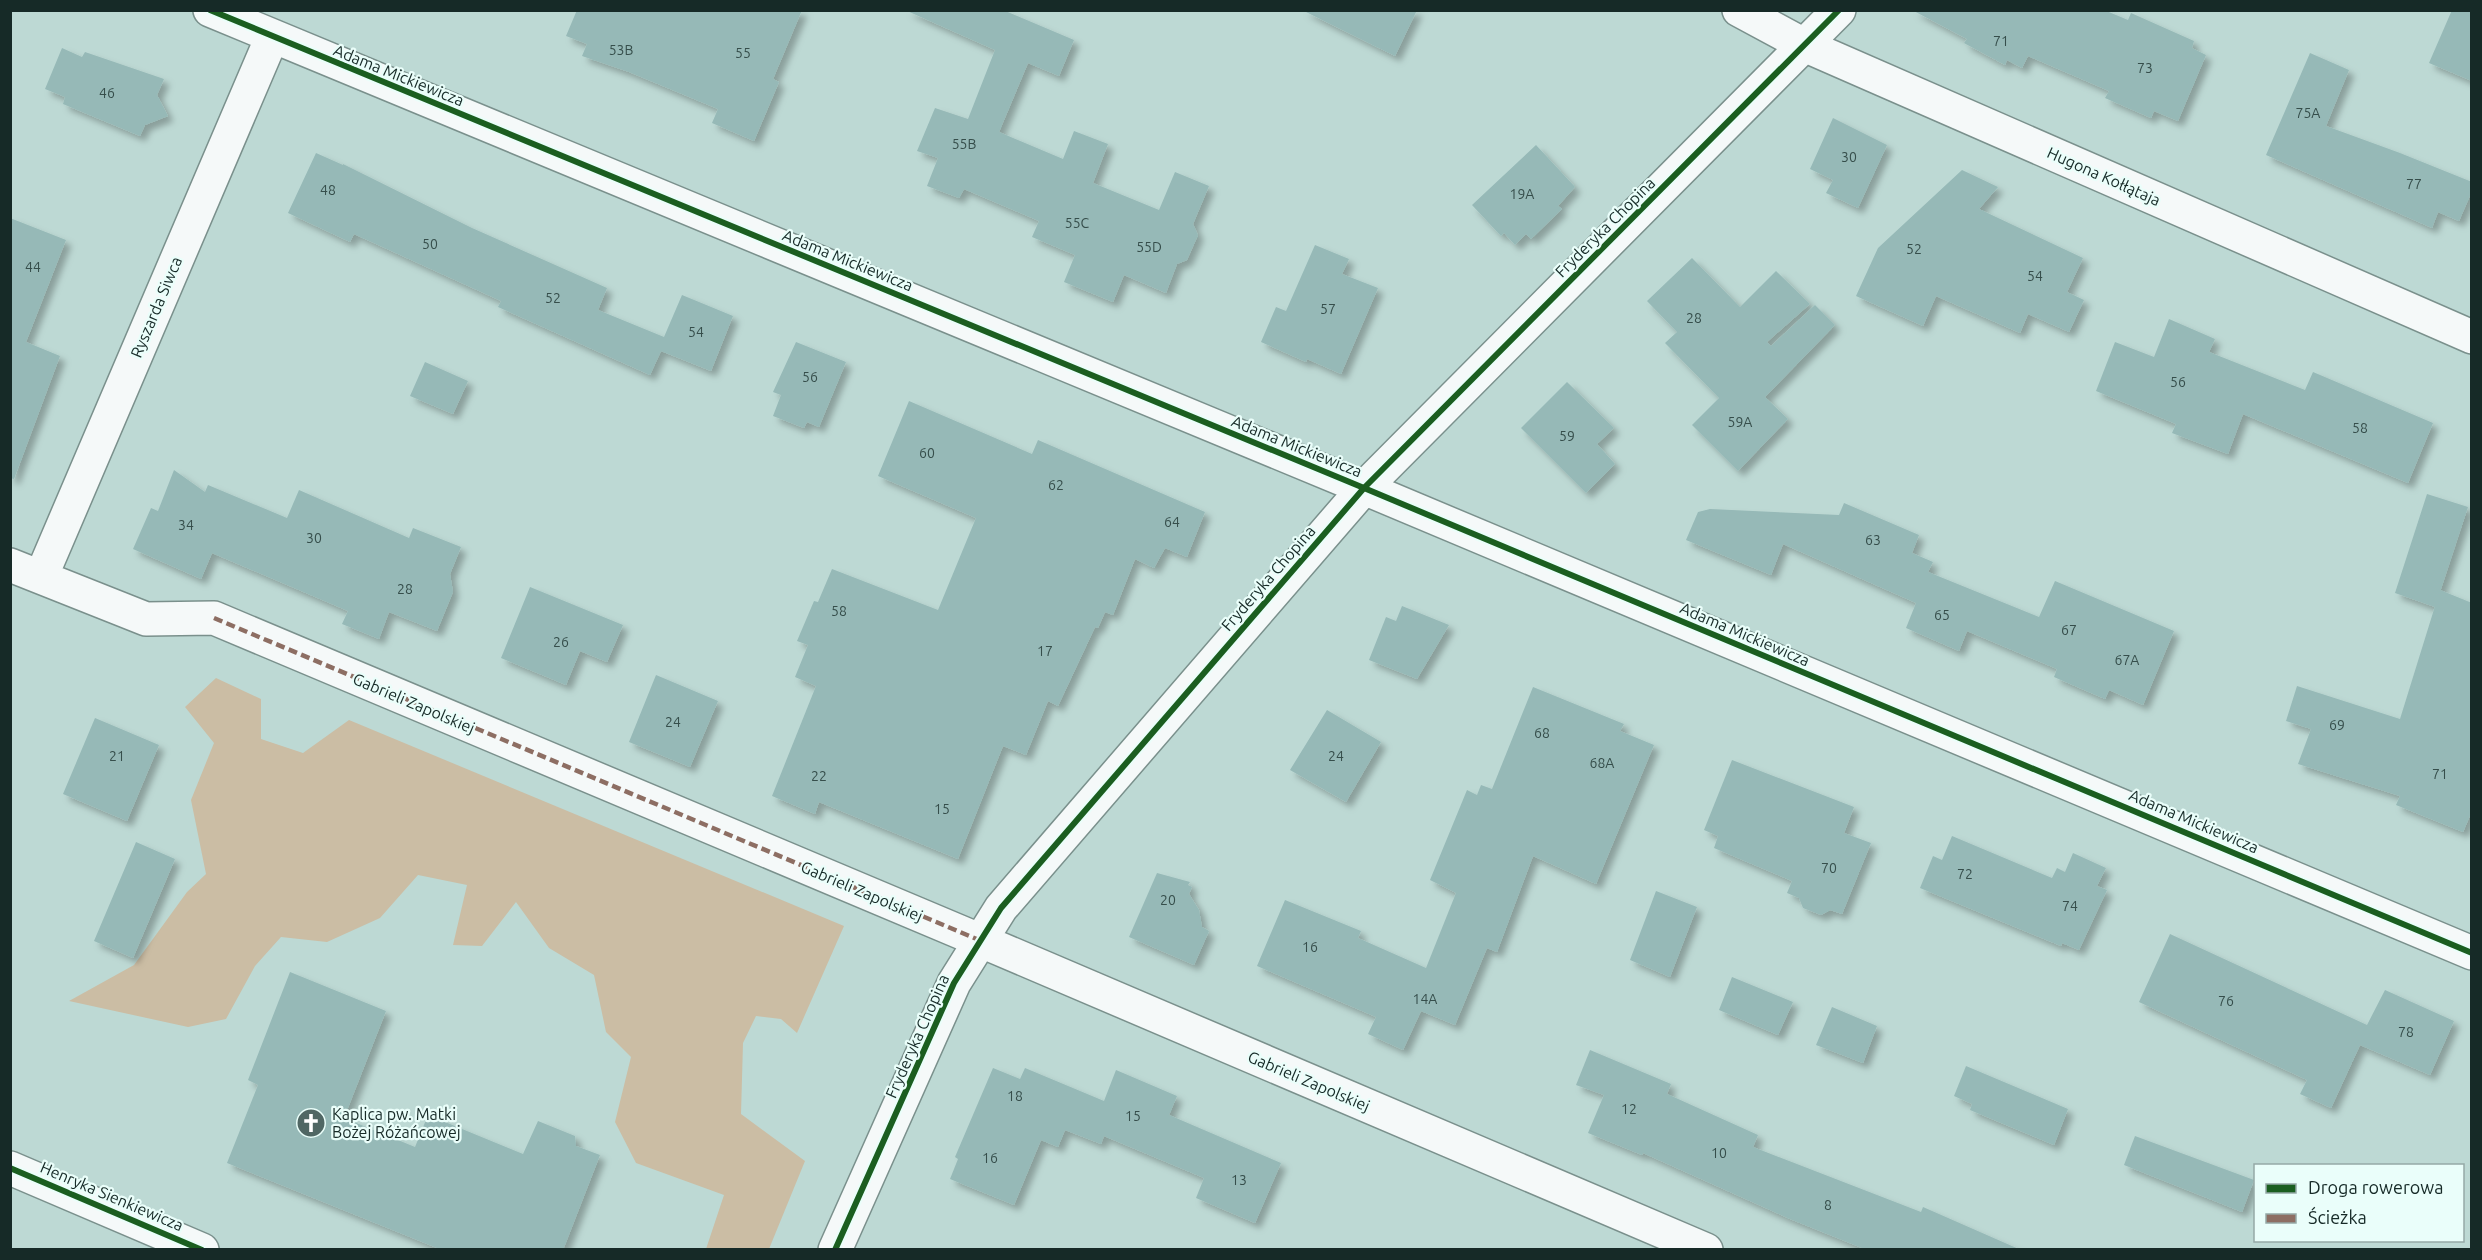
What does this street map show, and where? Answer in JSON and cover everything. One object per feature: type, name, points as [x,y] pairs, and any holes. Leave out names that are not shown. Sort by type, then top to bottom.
[{"type":"street","name":"Adama Mickiewicza","points":[[210,10],[1364,488],[2472,953]]},
{"type":"street","name":"Hugona Kołłątaja","points":[[1739,10],[1804,45],[2472,336]]},
{"type":"street","name":"Fryderyka Chopina","points":[[835,1250],[954,983],[979,940],[1009,899],[1364,488],[1839,10]]},
{"type":"street","name":"Ryszarda Siwca","points":[[41,577],[272,37]]},
{"type":"street","name":"Gabrieli Zapolskiej","points":[[10,565],[146,620],[214,618],[979,940],[1706,1250]]},
{"type":"street","name":"Henryka Sienkiewicza","points":[[10,1168],[202,1250]]},
{"type":"shaded area","points":[[216,678],[261,699],[261,739],[303,753],[349,720],[844,926],[797,1033],[781,1019],[756,1016],[743,1043],[741,1114],[805,1161],[769,1249],[706,1249],[724,1195],[636,1163],[615,1122],[631,1057],[606,1032],[594,975],[549,948],[516,902],[482,946],[453,945],[467,885],[418,875],[380,918],[327,942],[281,937],[255,966],[226,1019],[188,1027],[69,1001],[134,965],[187,892],[206,874],[191,800],[214,743],[185,707]]},
{"type":"building","points":[[577,10],[802,10],[773,79],[779,82],[754,141],[712,123],[718,109],[629,72],[582,56],[587,44],[566,36]]},
{"type":"building","points":[[905,10],[1003,10],[1074,40],[1059,76],[1028,63],[999,132],[1063,159],[1074,131],[1108,144],[1093,183],[1159,210],[1175,172],[1209,186],[1193,224],[1198,235],[1187,260],[1177,264],[1166,293],[1124,275],[1113,302],[1064,282],[1075,255],[1032,237],[1039,221],[964,189],[959,198],[927,186],[938,158],[917,151],[935,108],[968,119],[995,50]]},
{"type":"building","points":[[1302,10],[1417,10],[1395,56]]},
{"type":"building","points":[[1912,10],[2104,10],[2128,20],[2131,13],[2194,41],[2192,48],[2206,55],[2178,121],[2154,111],[2151,118],[2105,98],[2109,91],[2028,56],[2022,68],[2007,60],[2005,65],[1964,43],[1967,39]]},
{"type":"building","points":[[2452,10],[2472,10],[2472,81],[2429,63]]},
{"type":"building","points":[[62,48],[82,57],[85,52],[164,79],[157,95],[168,116],[145,125],[140,136],[63,104],[65,97],[45,89]]},
{"type":"building","points":[[2310,53],[2349,70],[2326,126],[2472,182],[2472,191],[2459,221],[2438,212],[2432,228],[2266,155]]},
{"type":"building","points":[[1833,118],[1887,145],[1858,208],[1826,193],[1833,180],[1810,169]]},
{"type":"building","points":[[1536,145],[1575,187],[1558,206],[1562,209],[1531,239],[1526,234],[1515,245],[1504,233],[1501,236],[1472,205]]},
{"type":"building","points":[[316,153],[472,228],[607,288],[598,310],[664,337],[682,295],[733,316],[711,371],[661,351],[650,375],[498,307],[501,301],[354,234],[350,242],[288,213]]},
{"type":"building","points":[[1962,170],[1998,187],[1979,209],[2083,258],[2067,292],[2084,300],[2069,332],[2028,314],[2020,333],[1936,296],[1923,326],[1856,296],[1878,248]]},
{"type":"building","points":[[10,218],[66,240],[26,342],[60,356],[14,479],[10,478]]},
{"type":"building","points":[[1315,245],[1349,259],[1342,274],[1378,288],[1341,374],[1307,359],[1306,362],[1261,342],[1276,307],[1286,311]]},
{"type":"building","points":[[1692,258],[1740,307],[1776,271],[1810,304],[1767,342],[1771,346],[1815,305],[1835,325],[1765,397],[1788,419],[1738,471],[1692,425],[1719,398],[1665,343],[1677,332],[1647,301]]},
{"type":"building","points":[[2169,319],[2215,339],[2209,352],[2305,390],[2313,372],[2433,423],[2408,483],[2243,414],[2228,454],[2172,433],[2176,424],[2096,391],[2115,342],[2154,357]]},
{"type":"building","points":[[796,342],[846,362],[819,427],[807,422],[804,428],[773,416],[781,395],[773,392]]},
{"type":"building","points":[[425,362],[468,381],[453,414],[410,396]]},
{"type":"building","points":[[1567,382],[1614,428],[1597,444],[1615,464],[1586,493],[1521,428]]},
{"type":"building","points":[[909,401],[1032,454],[1038,440],[1205,512],[1187,557],[1165,548],[1154,568],[1135,559],[1113,615],[1105,612],[1098,628],[1095,627],[1058,706],[1048,701],[1026,755],[1003,746],[958,859],[819,802],[815,814],[772,796],[816,686],[795,677],[808,645],[797,641],[814,601],[818,602],[832,569],[938,610],[976,518],[878,476]]},
{"type":"building","points":[[174,470],[205,492],[208,485],[287,518],[299,490],[409,538],[413,528],[461,547],[450,574],[453,592],[437,631],[389,612],[379,639],[342,624],[348,611],[212,553],[201,579],[133,549],[151,508],[158,511]]},
{"type":"building","points":[[2427,494],[2468,507],[2435,607],[2395,593]]},
{"type":"building","points":[[1844,503],[1919,535],[1912,553],[1933,562],[1928,572],[2039,617],[2055,581],[2174,631],[2143,705],[2109,690],[2105,699],[2054,677],[2057,669],[1967,631],[1959,651],[1906,628],[1916,603],[1783,544],[1771,575],[1686,540],[1698,512],[1710,509],[1839,515]]},
{"type":"building","points":[[530,587],[623,625],[607,662],[580,651],[566,685],[501,658]]},
{"type":"building","points":[[2440,590],[2472,603],[2472,811],[2463,832],[2396,805],[2400,796],[2298,764],[2311,729],[2286,721],[2297,686],[2400,719]]},
{"type":"building","points":[[1402,606],[1449,625],[1417,679],[1369,660],[1386,617],[1396,621]]},
{"type":"building","points":[[656,675],[718,701],[690,767],[629,742]]},
{"type":"building","points":[[1533,687],[1624,724],[1620,731],[1654,745],[1596,884],[1533,856],[1497,952],[1487,948],[1455,1025],[1421,1011],[1403,1050],[1368,1034],[1376,1017],[1257,966],[1285,900],[1361,931],[1358,938],[1426,968],[1456,893],[1430,880],[1467,790],[1477,795],[1481,785],[1492,789]]},
{"type":"building","points":[[1327,710],[1381,742],[1346,802],[1290,770]]},
{"type":"building","points":[[95,718],[159,745],[127,821],[63,794]]},
{"type":"building","points":[[1732,760],[1854,807],[1844,833],[1871,843],[1842,914],[1830,910],[1821,915],[1803,908],[1799,898],[1787,893],[1792,881],[1714,848],[1718,836],[1704,830]]},
{"type":"building","points":[[1952,836],[2052,878],[2057,868],[2065,872],[2073,853],[2106,868],[2097,886],[2107,890],[2079,950],[2062,943],[2061,946],[1920,888],[1933,856],[1942,860]]},
{"type":"building","points":[[136,842],[175,859],[133,958],[94,941]]},
{"type":"building","points":[[1157,873],[1190,882],[1188,885],[1192,887],[1189,894],[1199,910],[1202,927],[1209,931],[1194,965],[1129,937]]},
{"type":"building","points":[[1656,891],[1697,907],[1670,977],[1630,960]]},
{"type":"building","points":[[2170,934],[2367,1025],[2385,990],[2454,1021],[2430,1075],[2360,1045],[2331,1108],[2300,1094],[2307,1080],[2139,1002]]},
{"type":"building","points":[[290,972],[386,1011],[344,1118],[415,1147],[428,1115],[523,1154],[538,1121],[575,1136],[576,1146],[600,1155],[563,1250],[442,1250],[227,1163],[258,1085],[248,1080]]},
{"type":"building","points":[[1732,977],[1793,1002],[1778,1035],[1719,1010]]},
{"type":"building","points":[[1832,1007],[1877,1026],[1863,1063],[1816,1045]]},
{"type":"building","points":[[1590,1050],[1671,1084],[1667,1094],[1758,1135],[1753,1147],[1921,1212],[1923,1207],[2021,1250],[1867,1250],[1790,1219],[1643,1153],[1642,1155],[1588,1133],[1604,1095],[1576,1085]]},
{"type":"building","points":[[1966,1066],[2068,1109],[2054,1145],[1970,1110],[1972,1104],[1954,1096]]},
{"type":"building","points":[[993,1068],[1020,1079],[1025,1068],[1104,1101],[1116,1070],[1177,1096],[1169,1115],[1281,1163],[1255,1223],[1196,1198],[1204,1178],[1104,1136],[1101,1144],[1065,1130],[1058,1147],[1041,1140],[1014,1205],[950,1179],[958,1159],[955,1157]]},
{"type":"building","points":[[2135,1136],[2254,1180],[2242,1212],[2124,1165]]},
{"type":"marked path","points":[[214,618],[979,940]]},
{"type":"cycle path","points":[[210,10],[1364,488],[2472,953]]},
{"type":"cycle path","points":[[835,1250],[954,983],[1001,908],[1364,488],[1839,10]]},
{"type":"cycle path","points":[[10,1168],[202,1250]]},
{"type":"place","name":"Kaplica pw. Matki Bożej Różańcowej","points":[[311,1123]]}]
